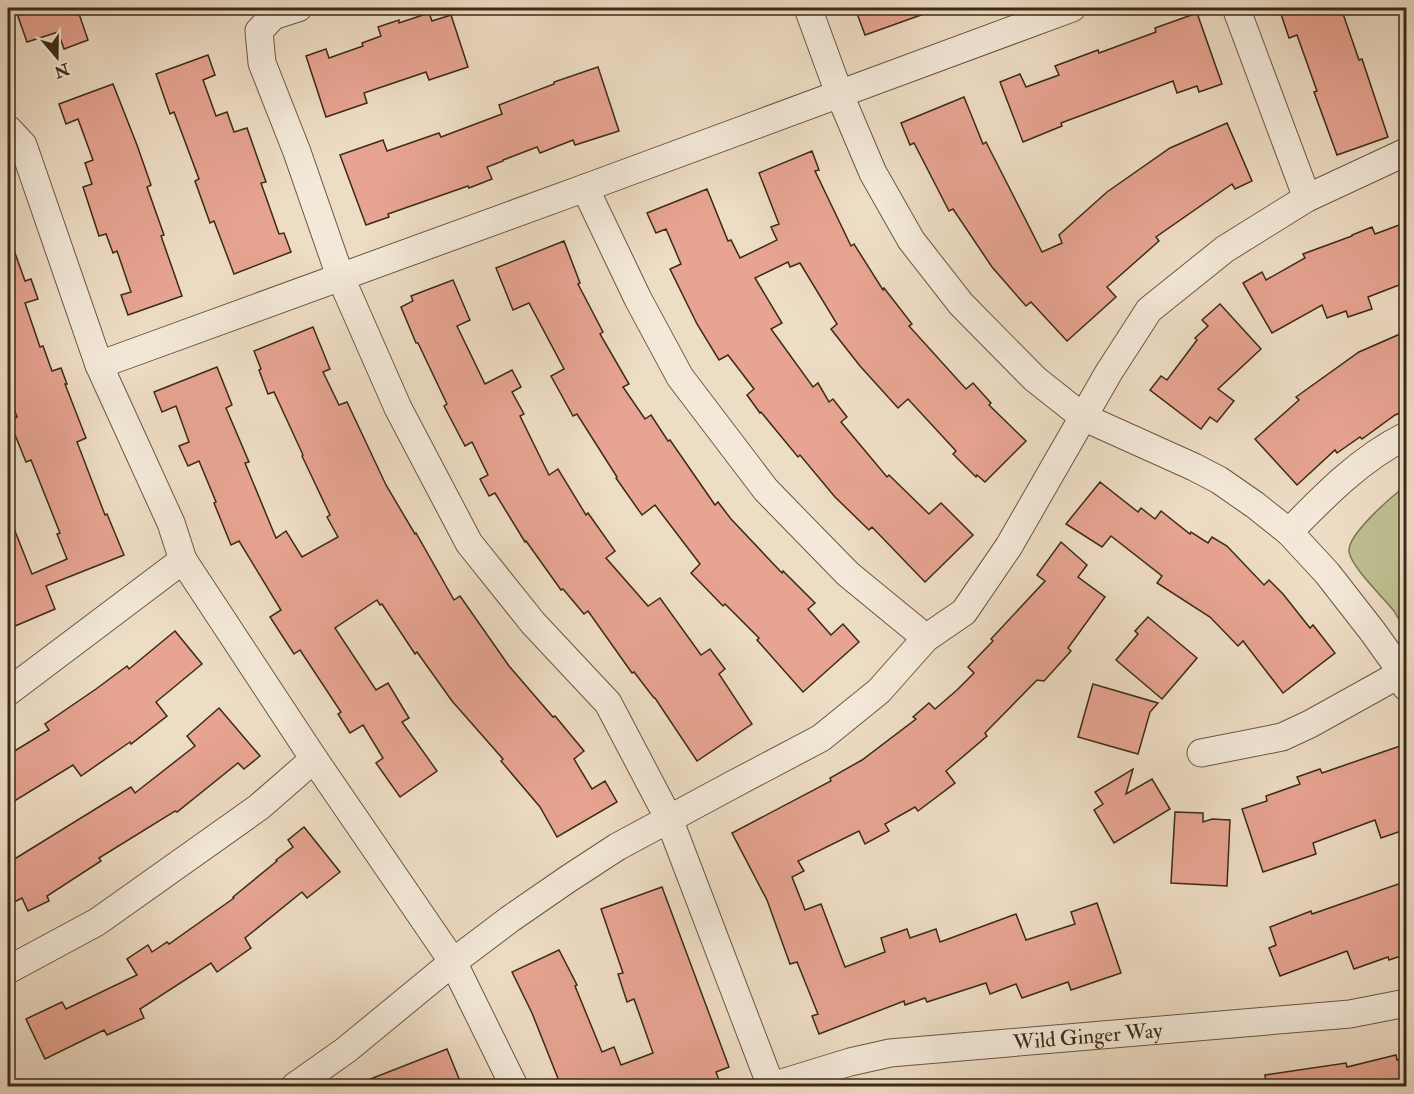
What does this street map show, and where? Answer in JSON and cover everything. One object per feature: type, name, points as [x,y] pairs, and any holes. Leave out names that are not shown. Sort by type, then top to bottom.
[{"type":"street","points":[[298,8],[273,16],[259,31],[262,63],[297,152],[340,276],[398,408],[469,543],[533,623],[608,703],[669,819],[772,1086]]},
{"type":"street","points":[[808,8],[839,93],[873,173],[910,240],[961,304],[1035,379],[1083,417],[1219,480],[1289,532],[1351,603],[1393,660],[1403,680],[1282,736],[1201,753]]},
{"type":"street","points":[[99,364],[1072,8]]},
{"type":"street","points":[[1236,8],[1307,198]]},
{"type":"street","points":[[8,129],[23,145],[99,364],[171,524],[183,560],[314,759],[453,962],[514,1086]]},
{"type":"street","points":[[295,1086],[346,1050],[453,962],[568,879],[617,847],[821,738],[879,692],[926,638],[964,612],[1010,546],[1109,372],[1149,310],[1225,249],[1307,198],[1407,152]]},
{"type":"street","points":[[585,188],[638,299],[680,377],[766,490],[848,574],[926,638]]},
{"type":"street","points":[[1289,532],[1331,491],[1366,462],[1407,436]]},
{"type":"street","points":[[8,692],[183,560]]},
{"type":"street","points":[[8,970],[97,922],[259,807],[314,759]]},
{"type":"street","name":"Wild Ginger Way","points":[[772,1086],[850,1062],[890,1053],[1350,1014],[1407,1003]]},
{"type":"green space","points":[[1406,486],[1406,631],[1394,611],[1355,565],[1349,551],[1363,526]]},
{"type":"building","points":[[15,8],[77,8],[88,40],[64,49],[58,32],[27,42]]},
{"type":"building","points":[[855,8],[934,8],[935,10],[865,35]]},
{"type":"building","points":[[1279,8],[1341,8],[1359,60],[1362,59],[1388,137],[1337,155],[1314,92],[1317,91],[1297,35],[1289,38]]},
{"type":"building","points":[[429,13],[432,21],[451,15],[468,67],[429,80],[426,72],[364,93],[367,103],[326,117],[306,56],[326,49],[329,58],[363,46],[362,43],[381,36],[378,27]]},
{"type":"building","points":[[1197,13],[1222,84],[1199,92],[1197,86],[1177,93],[1173,81],[1061,123],[1062,126],[1023,142],[1000,82],[1020,74],[1026,87],[1059,75],[1055,66],[1156,32],[1155,28]]},
{"type":"building","points":[[208,55],[215,75],[203,80],[216,116],[227,112],[234,132],[247,128],[266,182],[261,183],[279,234],[284,233],[291,252],[234,274],[214,221],[210,223],[195,181],[199,179],[174,112],[170,114],[156,74]]},
{"type":"building","points":[[598,67],[619,131],[575,145],[573,140],[540,153],[537,147],[487,167],[492,179],[388,214],[389,217],[366,225],[340,155],[383,140],[387,151],[439,133],[441,137],[502,114],[499,105]]},
{"type":"building","points":[[113,84],[151,185],[147,187],[182,296],[128,315],[121,295],[131,292],[117,251],[113,253],[106,234],[99,236],[83,187],[92,184],[85,163],[93,160],[78,119],[66,124],[59,104]]},
{"type":"building","points":[[964,97],[983,144],[986,142],[1042,252],[1062,243],[1059,235],[1107,192],[1170,148],[1227,123],[1252,181],[1235,189],[1232,184],[1156,237],[1159,241],[1107,287],[1116,297],[1067,341],[1031,302],[1026,306],[992,267],[953,209],[949,211],[914,143],[910,145],[901,123]]},
{"type":"building","points":[[812,151],[819,170],[815,171],[851,246],[854,244],[883,290],[884,288],[912,324],[909,326],[966,389],[973,383],[991,403],[989,405],[1026,441],[985,482],[977,475],[976,477],[953,454],[956,451],[908,399],[898,408],[860,366],[831,329],[837,324],[800,263],[790,267],[788,262],[755,278],[782,323],[771,329],[813,387],[818,383],[829,402],[833,399],[847,417],[841,422],[887,477],[889,475],[929,514],[941,503],[973,535],[925,582],[872,527],[869,530],[835,497],[800,455],[798,457],[747,395],[754,389],[728,355],[719,360],[697,324],[670,269],[681,264],[666,229],[656,233],[647,213],[707,189],[728,241],[731,240],[740,258],[777,240],[771,227],[779,224],[759,173]]},
{"type":"building","points":[[1407,222],[1407,282],[1368,297],[1372,309],[1348,317],[1346,311],[1327,318],[1322,305],[1272,333],[1243,283],[1262,272],[1266,280],[1305,258],[1303,254],[1372,227],[1375,234]]},
{"type":"building","points":[[8,239],[10,239],[25,281],[31,279],[38,299],[25,303],[40,347],[43,346],[52,371],[61,368],[86,438],[77,442],[105,515],[107,514],[124,555],[46,586],[55,609],[8,629],[8,516],[32,574],[67,559],[57,534],[60,533],[31,460],[26,462],[9,420],[17,417],[8,392]]},
{"type":"building","points":[[564,241],[580,283],[578,284],[603,332],[600,334],[629,384],[623,387],[645,419],[651,415],[715,505],[718,502],[782,573],[783,571],[815,603],[808,609],[831,635],[843,624],[859,642],[803,692],[757,640],[759,638],[691,573],[700,564],[655,505],[642,515],[616,478],[577,414],[573,416],[551,376],[564,369],[529,303],[513,310],[496,268]]},
{"type":"building","points":[[453,280],[470,320],[457,326],[485,384],[512,370],[521,387],[512,392],[524,414],[520,416],[549,475],[558,469],[586,515],[588,513],[615,551],[606,558],[648,606],[660,598],[701,655],[710,649],[725,669],[719,674],[752,724],[697,761],[655,698],[634,672],[632,673],[588,611],[584,614],[563,589],[561,590],[525,542],[495,493],[489,496],[480,479],[488,475],[472,442],[465,446],[444,406],[447,404],[416,343],[401,307],[413,301],[411,296]]},
{"type":"building","points":[[1220,304],[1261,349],[1218,389],[1234,401],[1217,422],[1210,417],[1201,429],[1150,390],[1161,376],[1167,380],[1197,340],[1195,338],[1208,326],[1202,320]]},
{"type":"building","points":[[313,327],[330,369],[323,372],[339,405],[347,402],[386,485],[454,600],[460,596],[509,666],[584,751],[574,759],[592,789],[605,781],[617,802],[557,837],[540,807],[501,761],[503,759],[452,701],[377,600],[335,628],[376,690],[388,683],[409,718],[402,722],[437,771],[400,797],[376,763],[383,758],[363,725],[350,733],[338,714],[341,712],[300,650],[294,654],[270,617],[281,610],[239,541],[231,545],[199,461],[188,466],[179,446],[189,442],[176,406],[162,412],[154,392],[217,367],[232,405],[226,408],[249,462],[245,463],[276,538],[286,531],[302,557],[338,537],[327,517],[330,515],[274,392],[268,394],[254,351]]},
{"type":"building","points":[[1407,331],[1407,410],[1395,415],[1362,439],[1360,437],[1337,453],[1335,450],[1297,485],[1255,439],[1299,400],[1296,397],[1359,352]]},
{"type":"building","points":[[1100,482],[1138,512],[1141,508],[1155,519],[1161,511],[1190,534],[1191,532],[1208,543],[1212,537],[1227,546],[1264,585],[1269,580],[1310,628],[1313,625],[1335,653],[1283,693],[1243,641],[1238,646],[1210,617],[1157,583],[1162,576],[1111,536],[1102,547],[1066,524]]},
{"type":"building","points":[[1061,542],[1087,565],[1078,577],[1105,597],[1068,648],[1071,651],[1044,681],[1037,680],[985,733],[987,736],[946,771],[955,783],[918,811],[915,807],[885,824],[889,831],[865,844],[859,831],[798,861],[804,871],[792,877],[805,910],[821,904],[845,967],[885,952],[881,938],[907,929],[910,938],[936,929],[940,942],[1016,914],[1026,940],[1075,924],[1071,912],[1097,903],[1121,973],[1071,990],[1068,982],[1022,998],[1016,984],[990,994],[986,983],[927,1002],[925,998],[905,1005],[904,1001],[819,1034],[812,1016],[818,1014],[797,962],[790,964],[767,900],[732,833],[831,781],[830,778],[862,760],[916,719],[913,717],[929,703],[935,709],[957,690],[974,673],[968,667],[1045,581],[1037,575]]},
{"type":"building","points":[[1148,617],[1197,658],[1162,699],[1116,660],[1138,634],[1135,631]]},
{"type":"building","points":[[175,631],[202,664],[156,702],[167,716],[131,744],[130,742],[81,776],[73,765],[8,805],[8,755],[49,730],[45,724],[127,666],[129,669]]},
{"type":"building","points":[[1093,684],[1158,703],[1150,712],[1138,754],[1078,737]]},
{"type":"building","points":[[219,708],[260,756],[244,769],[238,763],[177,812],[175,811],[99,858],[101,861],[47,896],[49,901],[28,911],[22,898],[8,905],[8,863],[131,787],[135,793],[195,746],[187,736]]},
{"type":"building","points":[[1403,745],[1407,756],[1407,829],[1381,838],[1375,820],[1313,843],[1316,854],[1263,872],[1242,809],[1267,801],[1266,796],[1300,784],[1297,777],[1320,769],[1322,773]]},
{"type":"building","points":[[1133,769],[1126,794],[1152,779],[1170,809],[1114,843],[1094,810],[1103,804],[1095,792]]},
{"type":"building","points":[[1175,812],[1203,813],[1203,822],[1212,819],[1230,820],[1227,886],[1171,883]]},
{"type":"building","points":[[304,827],[340,872],[307,898],[302,892],[245,938],[251,948],[217,972],[211,963],[140,1009],[144,1018],[107,1035],[104,1030],[45,1059],[26,1019],[62,1002],[66,1009],[137,975],[127,959],[148,945],[152,952],[167,942],[169,944],[234,898],[293,847],[288,840]]},
{"type":"building","points":[[1407,881],[1407,954],[1389,960],[1388,957],[1354,969],[1347,951],[1280,976],[1269,948],[1276,945],[1270,927],[1311,911],[1312,914]]},
{"type":"building","points":[[662,887],[729,1067],[716,1072],[719,1080],[702,1086],[561,1086],[532,1013],[512,972],[559,950],[577,985],[575,986],[602,1052],[614,1047],[621,1065],[653,1053],[634,999],[627,1002],[618,974],[623,973],[601,909]]},
{"type":"building","points":[[447,1049],[462,1086],[355,1086],[355,1085]]},
{"type":"building","points":[[1396,1055],[1397,1060],[1407,1058],[1407,1086],[1266,1086],[1265,1075],[1346,1063],[1347,1067]]}]
